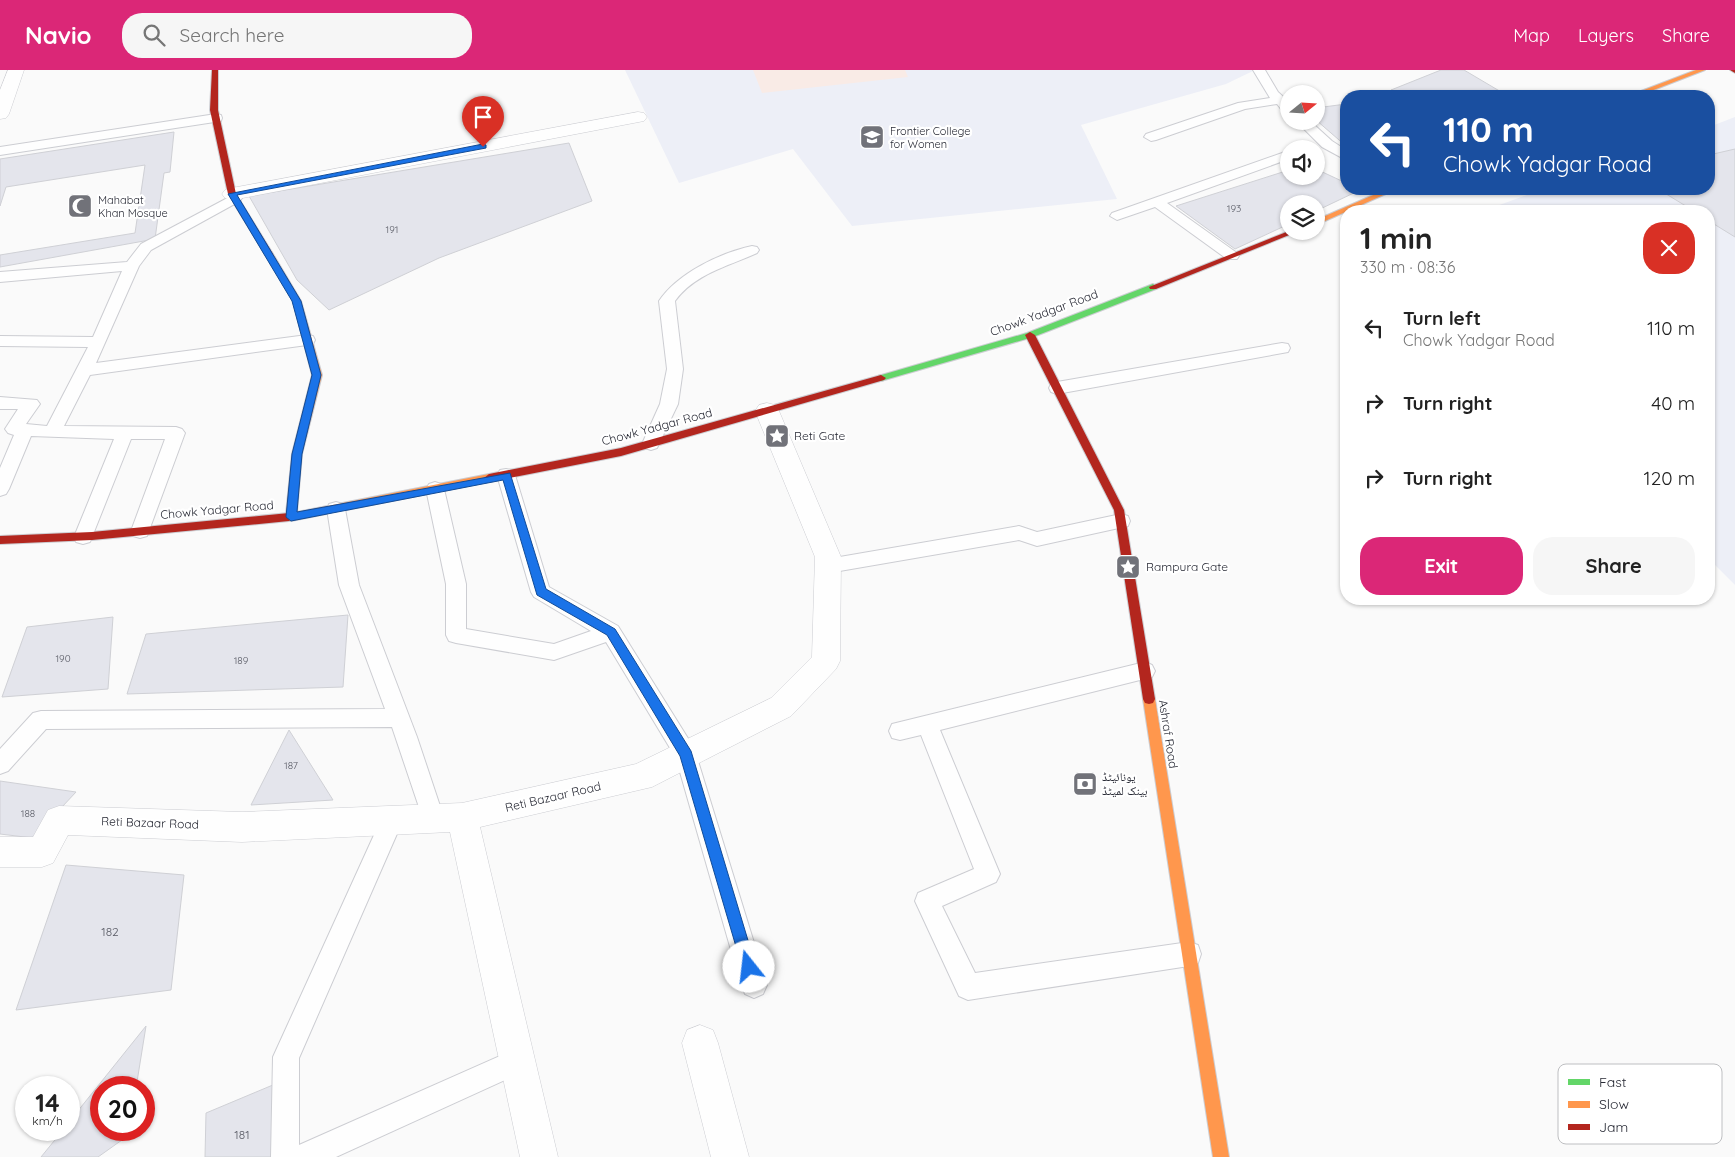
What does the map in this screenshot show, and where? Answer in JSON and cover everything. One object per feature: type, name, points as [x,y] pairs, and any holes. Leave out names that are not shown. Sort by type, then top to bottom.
[{"type":"street","points":[[0,114],[16,70]]},
{"type":"street","points":[[215,70],[216,118],[233,196],[297,301],[317,375],[297,454],[291,517]]},
{"type":"street","points":[[1648,90],[1702,70]]},
{"type":"street","points":[[233,196],[638,117]]},
{"type":"street","points":[[1357,205],[1379,195]]},
{"type":"street","points":[[1325,219],[1340,212]]},
{"type":"street","name":"Chowk Yadgar Road","points":[[0,540],[83,536],[291,517],[622,452],[1030,335],[1280,237]]},
{"type":"street","name":"Ashraf Road","points":[[1030,335],[1119,510],[1221,1157]]},
{"type":"street","name":"Reti Bazaar Road","points":[[0,852],[42,852],[59,820],[242,827],[447,817],[641,777],[781,707],[826,661],[828,557],[767,411]]},
{"type":"street","points":[[447,817],[518,1061],[539,1157]]},
{"type":"street","points":[[700,1043],[730,1157]]},
{"type":"lane","points":[[1151,137],[1243,106],[1279,100],[1259,70]]},
{"type":"lane","points":[[0,151],[216,118]]},
{"type":"lane","points":[[1312,130],[1327,144],[1340,152]]},
{"type":"lane","points":[[1117,216],[1280,157]]},
{"type":"lane","points":[[52,432],[99,342],[132,266],[146,247],[233,196]]},
{"type":"lane","points":[[1157,202],[1232,256]]},
{"type":"lane","points":[[651,444],[669,404],[675,369],[666,301],[672,292],[695,275],[752,250]]},
{"type":"lane","points":[[0,278],[132,266]]},
{"type":"lane","points":[[84,370],[307,340]]},
{"type":"lane","points":[[0,341],[99,342]]},
{"type":"lane","points":[[1057,388],[1282,348]]},
{"type":"lane","points":[[0,403],[31,404],[14,429],[52,432],[176,433],[140,531]]},
{"type":"lane","points":[[0,489],[25,430]]},
{"type":"lane","points":[[83,536],[125,432]]},
{"type":"lane","points":[[506,475],[541,592],[611,632],[686,754],[754,985]]},
{"type":"lane","points":[[435,489],[456,584],[456,635],[554,652],[611,632]]},
{"type":"lane","points":[[336,509],[349,585],[399,718],[447,817]]},
{"type":"lane","points":[[828,566],[1019,533],[1037,538],[1120,521]]},
{"type":"lane","points":[[900,731],[1144,671]]},
{"type":"lane","points":[[0,764],[41,720],[399,718]]},
{"type":"lane","points":[[927,724],[988,874],[927,901],[968,987],[1189,954]]},
{"type":"lane","points":[[285,1157],[286,1057],[392,820]]},
{"type":"lane","points":[[304,1157],[518,1061]]},
{"type":"shaded area","name":"Frontier College for Women","points":[[625,70],[1255,70],[1226,84],[1081,125],[1117,199],[852,226],[793,149],[679,183]]},
{"type":"shaded area","points":[[753,70],[905,70],[908,77],[762,93]]},
{"type":"shaded area","points":[[1735,117],[1735,585],[1715,565],[1715,205],[1499,205],[1527,195],[1715,195],[1715,125]]},
{"type":"building","points":[[1441,70],[1464,70],[1498,90],[1391,90]]},
{"type":"building","points":[[1340,105],[1340,141],[1325,128],[1325,107]]},
{"type":"building","points":[[174,132],[170,172],[164,173],[155,239],[0,267],[0,255],[135,233],[145,165],[6,187],[0,206],[0,159]]},
{"type":"building","points":[[569,143],[592,201],[439,258],[329,310],[297,280],[249,196]]},
{"type":"building","points":[[1735,149],[1735,237],[1715,225],[1715,205],[1684,205],[1668,195],[1715,195],[1715,154]]},
{"type":"building","points":[[1280,173],[1280,185],[1325,185],[1325,173],[1340,180],[1340,195],[1350,195],[1325,207],[1325,195],[1280,195],[1280,228],[1235,249],[1176,206]]},
{"type":"building","points":[[348,615],[343,687],[127,694],[146,634]]},
{"type":"building","points":[[113,617],[108,689],[2,697],[27,627]]},
{"type":"building","points":[[289,730],[333,800],[251,805]]},
{"type":"building","points":[[0,781],[76,792],[33,838],[0,834]]},
{"type":"building","points":[[66,865],[184,875],[171,990],[16,1010]]},
{"type":"building","points":[[146,1026],[138,1076],[106,1076]]},
{"type":"building","points":[[280,1082],[279,1157],[205,1157],[206,1113]]},
{"type":"building","points":[[90,1096],[90,1141],[121,1141],[98,1157],[41,1157],[54,1141],[80,1141],[80,1108]]},
{"type":"traffic: fast","points":[[881,378],[1030,335],[1153,287]]},
{"type":"traffic: slow","points":[[1648,90],[1702,70]]},
{"type":"traffic: slow","points":[[1357,205],[1379,195]]},
{"type":"traffic: slow","points":[[1325,219],[1340,212]]},
{"type":"traffic: slow","points":[[269,254],[297,301],[317,375],[297,454],[291,517]]},
{"type":"traffic: slow","points":[[289,517],[489,478]]},
{"type":"traffic: slow","points":[[1149,699],[1221,1157]]},
{"type":"traffic: jam","points":[[215,70],[214,110],[232,194],[269,254]]},
{"type":"traffic: jam","points":[[1153,287],[1280,237]]},
{"type":"traffic: jam","points":[[1030,335],[1119,510],[1149,699]]},
{"type":"traffic: jam","points":[[489,478],[621,452],[881,378]]},
{"type":"traffic: jam","points":[[0,540],[92,536],[289,517]]},
{"type":"place","name":"Frontier College for Women","points":[[872,137]]},
{"type":"place","name":"Mahabat Khan Mosque","points":[[80,206]]},
{"type":"place","name":"Reti Gate","points":[[777,436]]},
{"type":"place","name":"Rampura Gate","points":[[1128,567]]},
{"type":"place","name":"یونائیٹڈ بینک لمیٹڈ","points":[[1085,784]]},
{"type":"route","points":[[483,147],[232,194],[297,301],[317,375],[297,454],[291,517],[506,475],[541,592],[611,632],[686,754],[749,967]]}]
